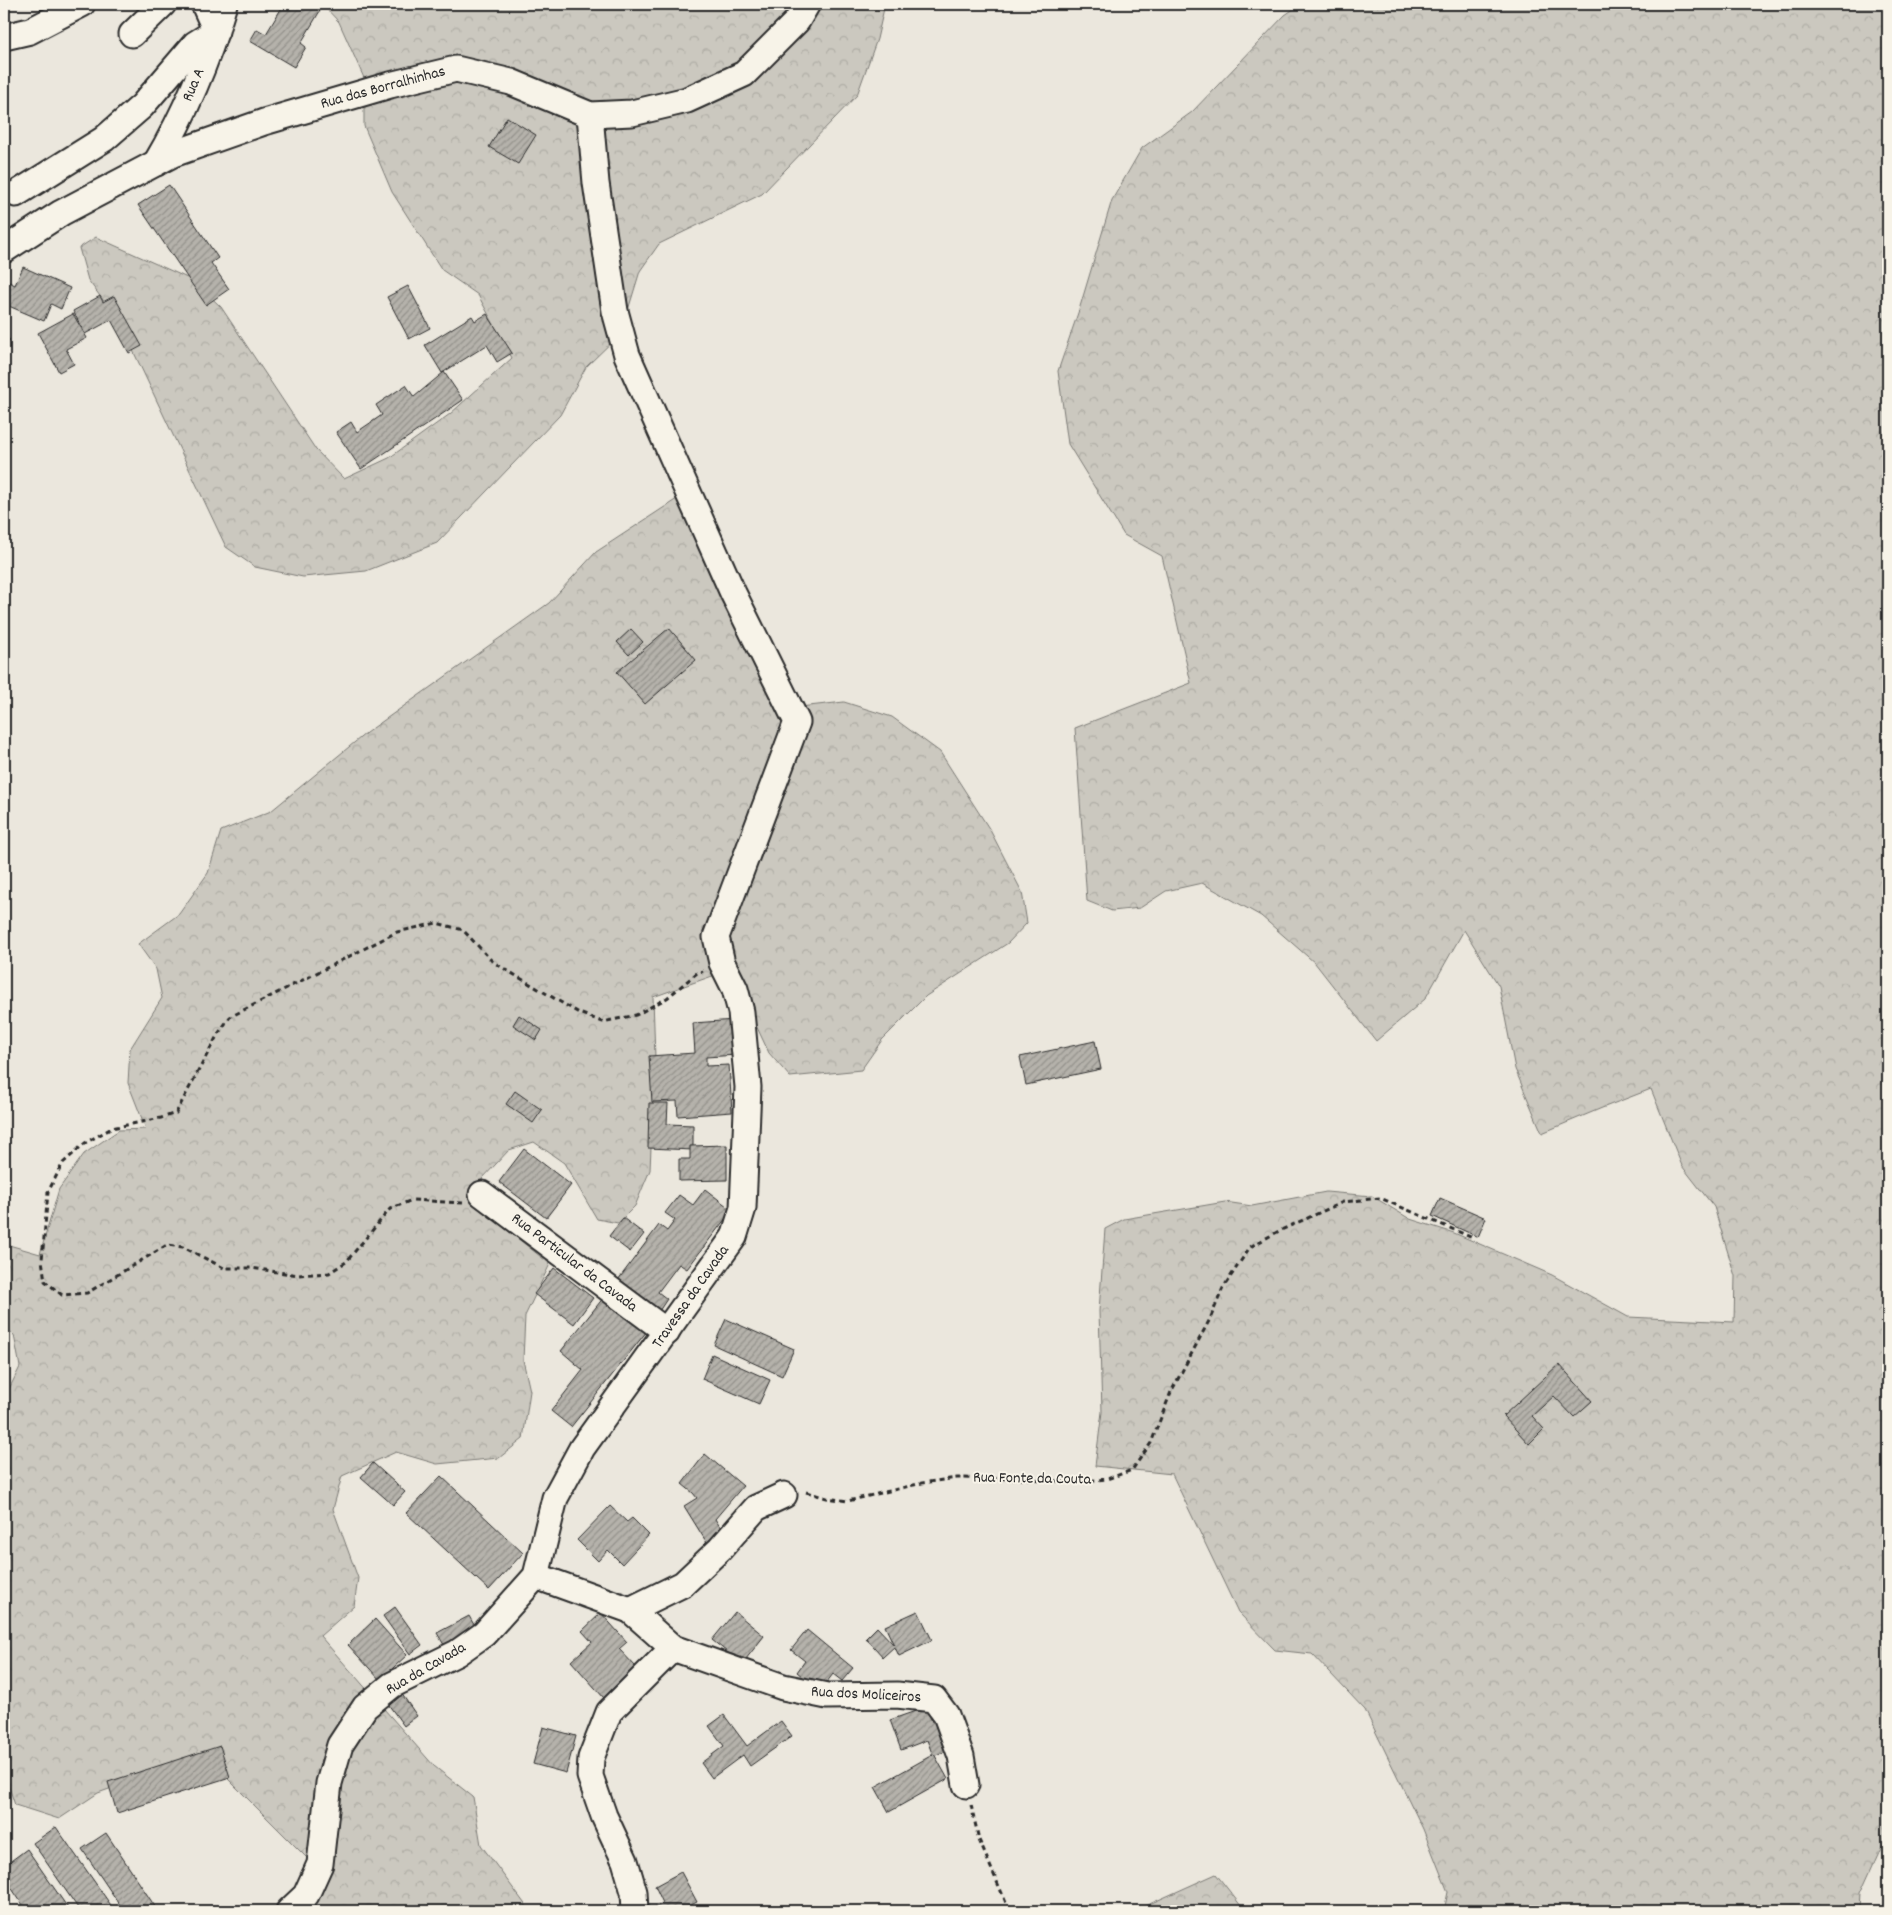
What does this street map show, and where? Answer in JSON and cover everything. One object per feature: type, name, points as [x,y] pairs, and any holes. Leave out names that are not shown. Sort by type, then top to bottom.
[{"type":"street","points":[[4,37],[30,30],[82,4]]},
{"type":"street","points":[[132,34],[163,4]]},
{"type":"street","points":[[16,194],[104,139],[142,106],[195,44],[216,31],[204,4]]},
{"type":"street","name":"Rua A","points":[[156,163],[173,134],[216,31],[224,4]]},
{"type":"street","name":"Rua das Borralhinhas","points":[[4,250],[61,213],[173,154],[264,122],[390,84],[456,69],[511,82],[590,115],[632,114],[687,100],[744,74],[796,21],[807,4]]},
{"type":"street","name":"Travessa da Cavada","points":[[536,1576],[555,1498],[582,1448],[734,1237],[743,1208],[748,1087],[741,1012],[735,988],[722,963],[716,937],[797,722],[732,593],[627,355],[615,311],[596,183],[590,115]]},
{"type":"street","name":"Rua Particular da Cavada","points":[[482,1194],[666,1332]]},
{"type":"street","points":[[630,1610],[683,1584],[720,1549],[756,1508],[784,1495]]},
{"type":"street","name":"Rua dos Moliceiros","points":[[536,1576],[630,1610],[673,1648],[783,1687],[827,1696],[897,1695],[934,1699],[946,1715],[961,1756],[966,1785]]},
{"type":"street","name":"Rua da Cavada","points":[[289,1911],[306,1895],[320,1864],[329,1783],[340,1746],[365,1707],[392,1685],[457,1653],[484,1634],[536,1576]]},
{"type":"street","points":[[635,1911],[634,1892],[625,1861],[604,1816],[590,1776],[591,1758],[609,1712],[673,1648]]},
{"type":"path","points":[[482,1194],[464,1203],[412,1200],[390,1209],[346,1262],[329,1273],[298,1275],[252,1268],[224,1268],[183,1247],[167,1245],[87,1293],[62,1295],[45,1281],[42,1260],[48,1192],[63,1163],[85,1143],[112,1128],[176,1113],[218,1034],[230,1017],[388,936],[397,932],[437,923],[463,930],[493,962],[579,1013],[603,1022],[636,1014],[667,998],[697,973],[722,963]]},
{"type":"path","name":"Rua Fonte da Couta","points":[[784,1495],[801,1490],[827,1498],[848,1501],[922,1483],[957,1478],[1031,1479],[1071,1482],[1107,1479],[1132,1470],[1151,1443],[1171,1392],[1210,1319],[1222,1288],[1250,1247],[1279,1231],[1343,1202],[1380,1198],[1474,1238]]},
{"type":"path","points":[[966,1785],[979,1840],[1007,1905],[1014,1911]]},
{"type":"green space","points":[[322,4],[885,4],[877,39],[857,95],[762,194],[659,244],[640,271],[621,333],[586,367],[560,415],[437,543],[366,571],[303,577],[255,567],[226,547],[120,323],[88,280],[79,248],[96,237],[194,281],[221,307],[316,450],[344,479],[389,458],[450,414],[512,358],[478,295],[442,270],[392,192],[364,126],[364,78],[339,22]]},
{"type":"green space","points":[[1301,4],[1888,4],[1888,1831],[1860,1893],[1859,1911],[1444,1911],[1448,1892],[1423,1829],[1365,1710],[1312,1654],[1275,1650],[1238,1612],[1172,1474],[1095,1466],[1102,1412],[1099,1311],[1105,1229],[1124,1219],[1225,1202],[1252,1206],[1326,1192],[1372,1196],[1410,1219],[1454,1233],[1552,1275],[1628,1317],[1734,1322],[1735,1276],[1714,1207],[1682,1166],[1651,1089],[1542,1133],[1515,1069],[1499,986],[1464,930],[1425,999],[1376,1041],[1315,963],[1261,916],[1202,883],[1166,891],[1140,908],[1112,911],[1087,901],[1075,728],[1191,683],[1162,556],[1124,535],[1068,444],[1058,371],[1079,310],[1112,200],[1142,148],[1192,112],[1285,15]]},
{"type":"green space","points":[[686,493],[704,562],[730,588],[800,707],[844,702],[892,717],[940,752],[990,830],[1022,892],[1027,923],[1008,943],[926,996],[882,1040],[861,1070],[790,1077],[769,1053],[734,978],[718,974],[653,997],[655,1058],[650,1170],[635,1206],[618,1223],[597,1219],[564,1163],[534,1142],[509,1150],[482,1179],[497,1222],[550,1264],[525,1316],[523,1360],[530,1391],[523,1439],[499,1458],[437,1464],[396,1452],[342,1476],[333,1509],[358,1578],[354,1606],[320,1636],[434,1766],[473,1797],[481,1845],[530,1911],[307,1911],[313,1892],[308,1859],[204,1755],[98,1793],[59,1819],[15,1805],[4,1772],[4,1399],[20,1367],[14,1335],[4,1326],[4,1248],[9,1245],[40,1254],[59,1189],[84,1154],[119,1130],[146,1129],[128,1083],[130,1049],[162,998],[156,969],[138,944],[179,914],[208,873],[221,831],[271,811],[366,733],[549,603],[596,552]]},
{"type":"green space","points":[[1216,1874],[1245,1911],[1134,1911]]},
{"type":"building","points":[[284,4],[324,4],[301,43],[306,47],[294,67],[250,41],[257,29],[266,34]]},
{"type":"building","points":[[507,117],[536,135],[518,164],[489,147]]},
{"type":"building","points":[[169,185],[218,258],[211,263],[229,289],[206,305],[138,205]]},
{"type":"building","points":[[23,267],[70,288],[61,309],[51,304],[44,321],[4,304],[5,280],[15,285]]},
{"type":"building","points":[[408,286],[430,328],[409,339],[387,297]]},
{"type":"building","points":[[100,296],[103,302],[114,296],[142,346],[129,353],[111,320],[85,334],[73,311]]},
{"type":"building","points":[[73,314],[87,338],[66,349],[74,364],[59,372],[38,333]]},
{"type":"building","points":[[487,314],[512,353],[497,362],[487,345],[442,373],[425,345],[472,316],[475,321]]},
{"type":"building","points":[[4,334],[10,340],[4,346]]},
{"type":"building","points":[[444,372],[463,400],[361,469],[336,432],[351,422],[357,432],[382,415],[376,405],[406,385],[414,397]]},
{"type":"building","points":[[669,628],[696,660],[645,704],[617,672]]},
{"type":"building","points":[[631,629],[643,642],[629,655],[617,642]]},
{"type":"building","points":[[519,1015],[542,1030],[536,1040],[513,1025]]},
{"type":"building","points":[[735,1020],[737,1055],[706,1057],[706,1066],[729,1065],[732,1112],[678,1116],[677,1101],[652,1102],[649,1056],[695,1053],[693,1023]]},
{"type":"building","points":[[1095,1041],[1101,1069],[1026,1085],[1020,1057]]},
{"type":"building","points":[[515,1091],[542,1110],[533,1123],[506,1104]]},
{"type":"building","points":[[649,1103],[668,1103],[667,1124],[693,1125],[693,1150],[648,1148]]},
{"type":"building","points":[[727,1145],[727,1180],[679,1181],[679,1159],[690,1159],[690,1146]]},
{"type":"building","points":[[524,1149],[571,1185],[546,1218],[499,1182]]},
{"type":"building","points":[[705,1189],[732,1210],[687,1269],[679,1264],[658,1292],[667,1299],[659,1311],[618,1280],[659,1225],[667,1231],[675,1220],[665,1213],[679,1195],[693,1205]]},
{"type":"building","points":[[1440,1198],[1486,1218],[1478,1237],[1432,1216]]},
{"type":"building","points":[[623,1218],[644,1234],[630,1252],[609,1236]]},
{"type":"building","points":[[554,1268],[593,1298],[574,1324],[534,1294]]},
{"type":"building","points":[[604,1297],[647,1331],[571,1427],[551,1411],[583,1370],[561,1351]]},
{"type":"building","points":[[726,1319],[794,1349],[782,1376],[714,1345]]},
{"type":"building","points":[[712,1354],[770,1380],[759,1404],[702,1379]]},
{"type":"building","points":[[1559,1364],[1592,1401],[1574,1417],[1554,1396],[1532,1416],[1544,1429],[1529,1444],[1503,1416]]},
{"type":"building","points":[[705,1454],[743,1486],[715,1519],[724,1533],[707,1543],[684,1506],[697,1498],[682,1484]]},
{"type":"building","points":[[373,1463],[405,1492],[393,1505],[361,1477]]},
{"type":"building","points":[[441,1476],[523,1553],[489,1590],[406,1513]]},
{"type":"building","points":[[610,1506],[627,1522],[632,1518],[649,1535],[622,1564],[608,1550],[598,1561],[577,1540]]},
{"type":"building","points":[[395,1607],[422,1645],[410,1654],[383,1616]]},
{"type":"building","points":[[918,1611],[932,1640],[899,1656],[885,1626]]},
{"type":"building","points":[[735,1612],[764,1636],[742,1664],[712,1640]]},
{"type":"building","points":[[601,1613],[627,1642],[619,1649],[637,1668],[604,1698],[571,1661],[592,1642],[582,1631]]},
{"type":"building","points":[[469,1616],[478,1632],[447,1650],[437,1633]]},
{"type":"building","points":[[375,1619],[407,1655],[380,1680],[348,1645]]},
{"type":"building","points":[[877,1627],[895,1646],[883,1657],[866,1638]]},
{"type":"building","points":[[807,1630],[853,1668],[842,1681],[833,1674],[820,1691],[797,1672],[805,1661],[791,1650]]},
{"type":"building","points":[[399,1690],[417,1716],[404,1726],[385,1700]]},
{"type":"building","points":[[927,1707],[932,1722],[942,1718],[953,1749],[933,1756],[927,1740],[901,1750],[890,1720]]},
{"type":"building","points":[[724,1715],[747,1746],[781,1721],[792,1736],[750,1766],[743,1755],[712,1778],[701,1763],[724,1746],[709,1726]]},
{"type":"building","points":[[543,1727],[576,1736],[566,1773],[533,1764]]},
{"type":"building","points":[[220,1746],[230,1777],[117,1813],[108,1782]]},
{"type":"building","points":[[934,1754],[948,1779],[889,1812],[875,1787]]},
{"type":"building","points":[[56,1827],[115,1911],[80,1911],[33,1843]]},
{"type":"building","points":[[106,1833],[158,1911],[124,1911],[82,1849]]},
{"type":"building","points":[[27,1849],[70,1911],[27,1911],[4,1877],[4,1866]]},
{"type":"building","points":[[681,1872],[697,1902],[679,1911],[653,1911],[652,1909],[663,1903],[655,1886]]}]
